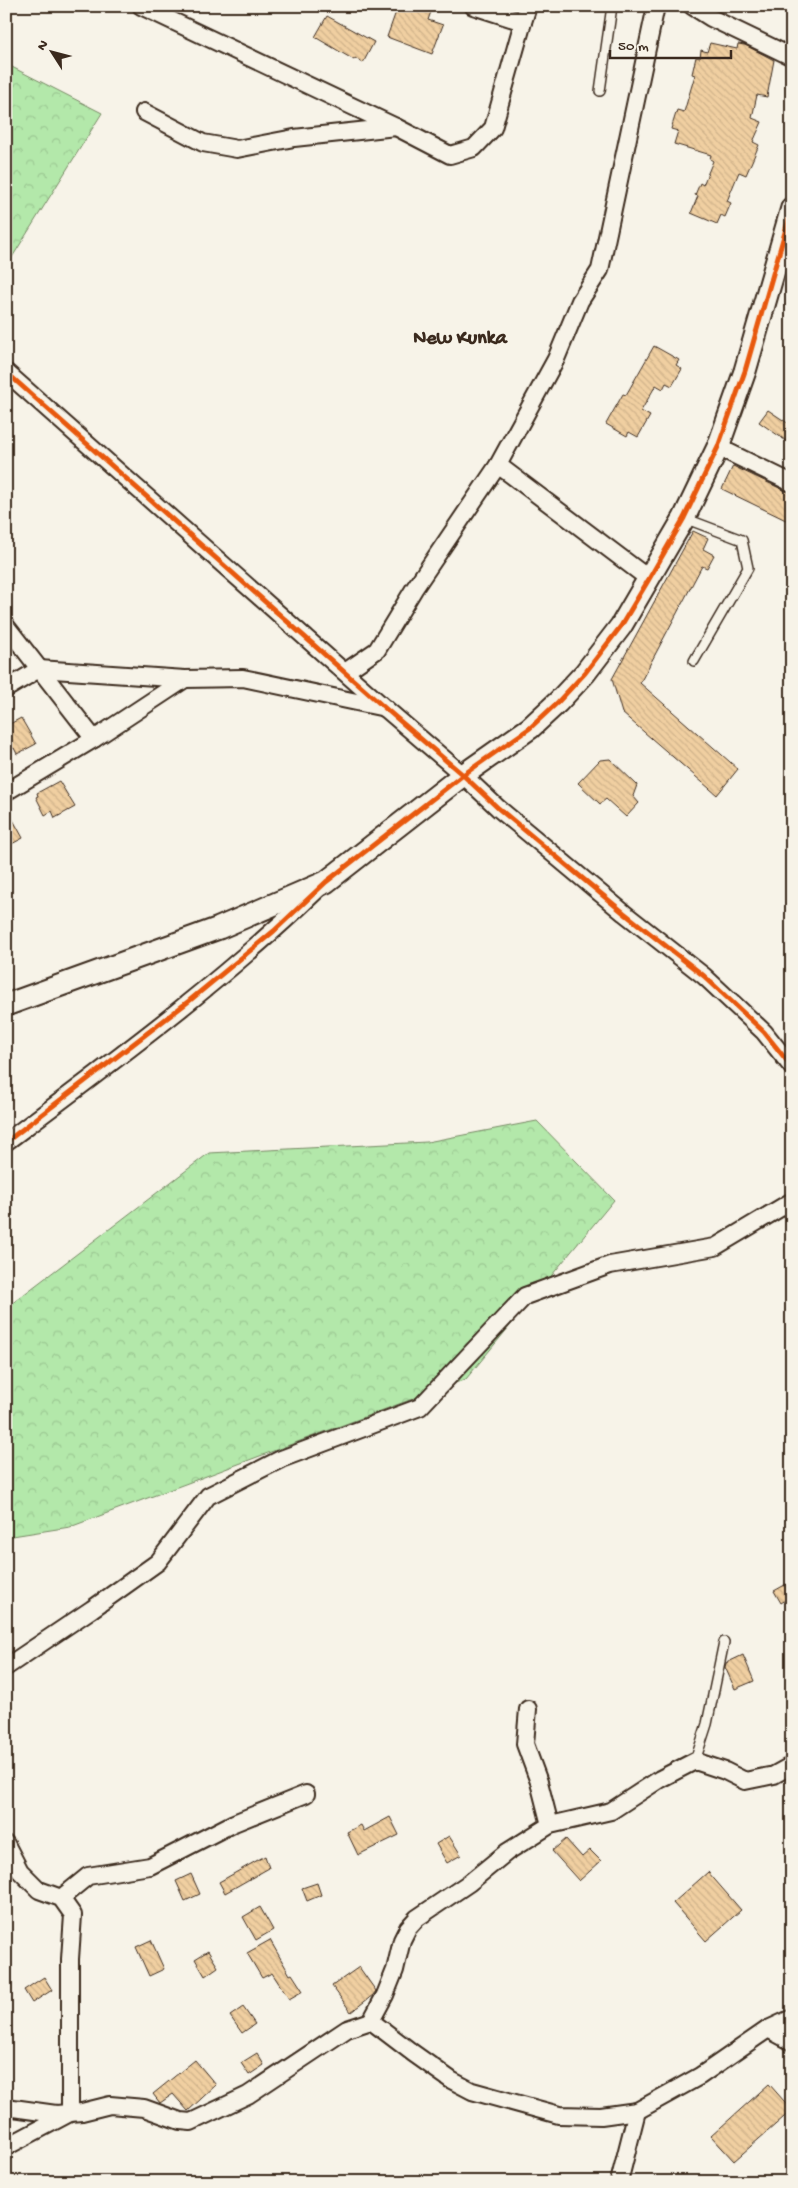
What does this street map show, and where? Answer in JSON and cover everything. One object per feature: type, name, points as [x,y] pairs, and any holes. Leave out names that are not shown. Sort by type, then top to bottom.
[{"type":"street","points":[[141,6],[396,127],[450,155],[474,148],[493,128],[525,14],[473,6]]},
{"type":"street","points":[[345,672],[377,650],[414,589],[498,465],[556,360],[580,301],[600,270],[606,231],[656,6]]},
{"type":"street","points":[[692,6],[711,18],[792,57]]},
{"type":"street","points":[[144,112],[203,143],[237,148],[294,138],[396,127]]},
{"type":"street","points":[[6,1142],[189,1001],[274,931],[326,882],[463,775],[530,728],[585,673],[620,626],[649,579],[684,518],[718,448],[745,371],[792,208]]},
{"type":"street","points":[[6,372],[498,808],[624,913],[704,976],[764,1032],[792,1067]]},
{"type":"street","points":[[718,448],[792,482]]},
{"type":"street","points":[[498,465],[649,579]]},
{"type":"street","points":[[6,626],[94,739]]},
{"type":"street","points":[[6,689],[39,668],[185,679],[243,678],[386,709]]},
{"type":"street","points":[[6,792],[94,739],[185,679]]},
{"type":"street","points":[[6,1004],[219,928],[326,882]]},
{"type":"street","points":[[6,1667],[92,1610],[158,1562],[208,1496],[282,1459],[420,1407],[525,1296],[610,1265],[716,1247],[792,1201]]},
{"type":"street","points":[[528,1709],[525,1744],[539,1782],[550,1824]]},
{"type":"street","points":[[6,2107],[56,2114],[110,2105],[144,2108],[180,2121],[191,2122],[248,2094],[347,2029],[371,2020],[385,1995],[395,1970],[402,1940],[408,1928],[417,1918],[469,1883],[507,1852],[550,1824],[611,1811],[660,1779],[695,1761],[745,1781],[774,1775],[792,1765]]},
{"type":"street","points":[[61,1898],[88,1876],[150,1866],[234,1823],[306,1794]]},
{"type":"street","points":[[6,1844],[20,1871],[39,1890],[61,1898],[73,1915],[70,1959],[70,2113]]},
{"type":"street","points":[[371,2020],[413,2053],[452,2080],[472,2090],[493,2098],[559,2115],[601,2116],[637,2111],[700,2076],[768,2029],[792,2018]]},
{"type":"street","points":[[768,2029],[792,2042]]},
{"type":"street","points":[[620,2182],[637,2111]]},
{"type":"street","points":[[6,2147],[70,2113]]},
{"type":"lane","points":[[600,91],[612,6]]},
{"type":"lane","points":[[684,518],[742,540],[748,568],[694,661]]},
{"type":"lane","points":[[695,1761],[707,1724],[724,1642]]},
{"type":"green space","points":[[6,64],[102,113],[6,267]]},
{"type":"green space","points":[[537,1121],[614,1200],[466,1379],[70,1527],[6,1537],[6,1308],[209,1153],[427,1142]]},
{"type":"building","points":[[404,6],[433,6],[428,20],[443,25],[432,54],[387,37],[397,9],[402,10]]},
{"type":"building","points":[[327,16],[374,42],[363,63],[355,58],[354,60],[315,37]]},
{"type":"building","points":[[710,43],[737,49],[738,44],[745,45],[774,60],[767,97],[757,95],[752,118],[762,122],[753,142],[759,145],[746,175],[739,172],[727,201],[731,203],[725,217],[721,215],[717,224],[691,213],[698,196],[695,195],[700,183],[703,185],[713,161],[710,159],[711,155],[674,144],[678,131],[671,129],[677,110],[684,112],[695,75],[692,74],[696,57],[700,58],[701,50],[707,52]]},
{"type":"building","points":[[654,346],[679,360],[676,365],[682,369],[672,386],[666,383],[663,389],[656,385],[641,411],[650,416],[638,437],[629,432],[627,436],[606,424],[623,394],[626,395]]},
{"type":"building","points":[[768,410],[792,426],[792,445],[759,422]]},
{"type":"building","points":[[733,466],[792,494],[792,523],[722,489]]},
{"type":"building","points":[[693,531],[708,538],[703,549],[714,555],[707,568],[702,566],[640,683],[738,769],[717,795],[622,713],[612,679]]},
{"type":"building","points":[[21,718],[36,744],[17,754],[14,748],[6,752],[6,726]]},
{"type":"building","points":[[610,759],[637,785],[633,796],[639,803],[626,817],[606,799],[600,804],[578,783],[600,760]]},
{"type":"building","points":[[59,781],[75,807],[55,818],[52,811],[45,815],[36,797],[38,796],[37,793]]},
{"type":"building","points":[[6,807],[23,838],[6,847]]},
{"type":"building","points":[[792,1581],[792,1596],[781,1603],[774,1591]]},
{"type":"building","points":[[743,1655],[754,1681],[735,1689],[725,1667],[726,1663]]},
{"type":"building","points":[[390,1817],[399,1835],[358,1855],[347,1832],[361,1825],[364,1831]]},
{"type":"building","points":[[449,1836],[461,1855],[447,1863],[436,1844]]},
{"type":"building","points":[[566,1839],[582,1857],[590,1850],[601,1861],[579,1881],[552,1851]]},
{"type":"building","points":[[265,1856],[269,1868],[225,1893],[219,1882]]},
{"type":"building","points":[[708,1872],[741,1910],[706,1941],[673,1903]]},
{"type":"building","points":[[191,1874],[200,1894],[185,1901],[176,1881]]},
{"type":"building","points":[[317,1883],[321,1895],[307,1901],[302,1888]]},
{"type":"building","points":[[260,1907],[273,1930],[256,1940],[243,1917]]},
{"type":"building","points":[[151,1940],[164,1969],[149,1976],[136,1947]]},
{"type":"building","points":[[270,1940],[290,1975],[292,1974],[303,1991],[289,1999],[272,1973],[262,1978],[247,1953]]},
{"type":"building","points":[[208,1951],[218,1967],[205,1976],[195,1959]]},
{"type":"building","points":[[359,1967],[376,1991],[351,2012],[332,1986]]},
{"type":"building","points":[[44,1977],[52,1990],[32,2003],[24,1990]]},
{"type":"building","points":[[243,2007],[255,2024],[242,2033],[230,2016]]},
{"type":"building","points":[[257,2053],[264,2065],[249,2075],[241,2063]]},
{"type":"building","points":[[195,2060],[216,2085],[188,2111],[173,2094],[160,2103],[153,2094]]},
{"type":"building","points":[[769,2084],[792,2110],[734,2161],[711,2136]]},
{"type":"cycle path","points":[[6,1142],[189,1001],[274,931],[326,882],[463,775],[530,728],[585,673],[621,626],[649,579],[684,518],[718,447],[745,371],[792,208]]},
{"type":"cycle path","points":[[6,372],[498,808],[624,913],[704,976],[764,1032],[792,1067]]},
{"type":"district","name":"New Kunka","points":[[460,339]]}]
